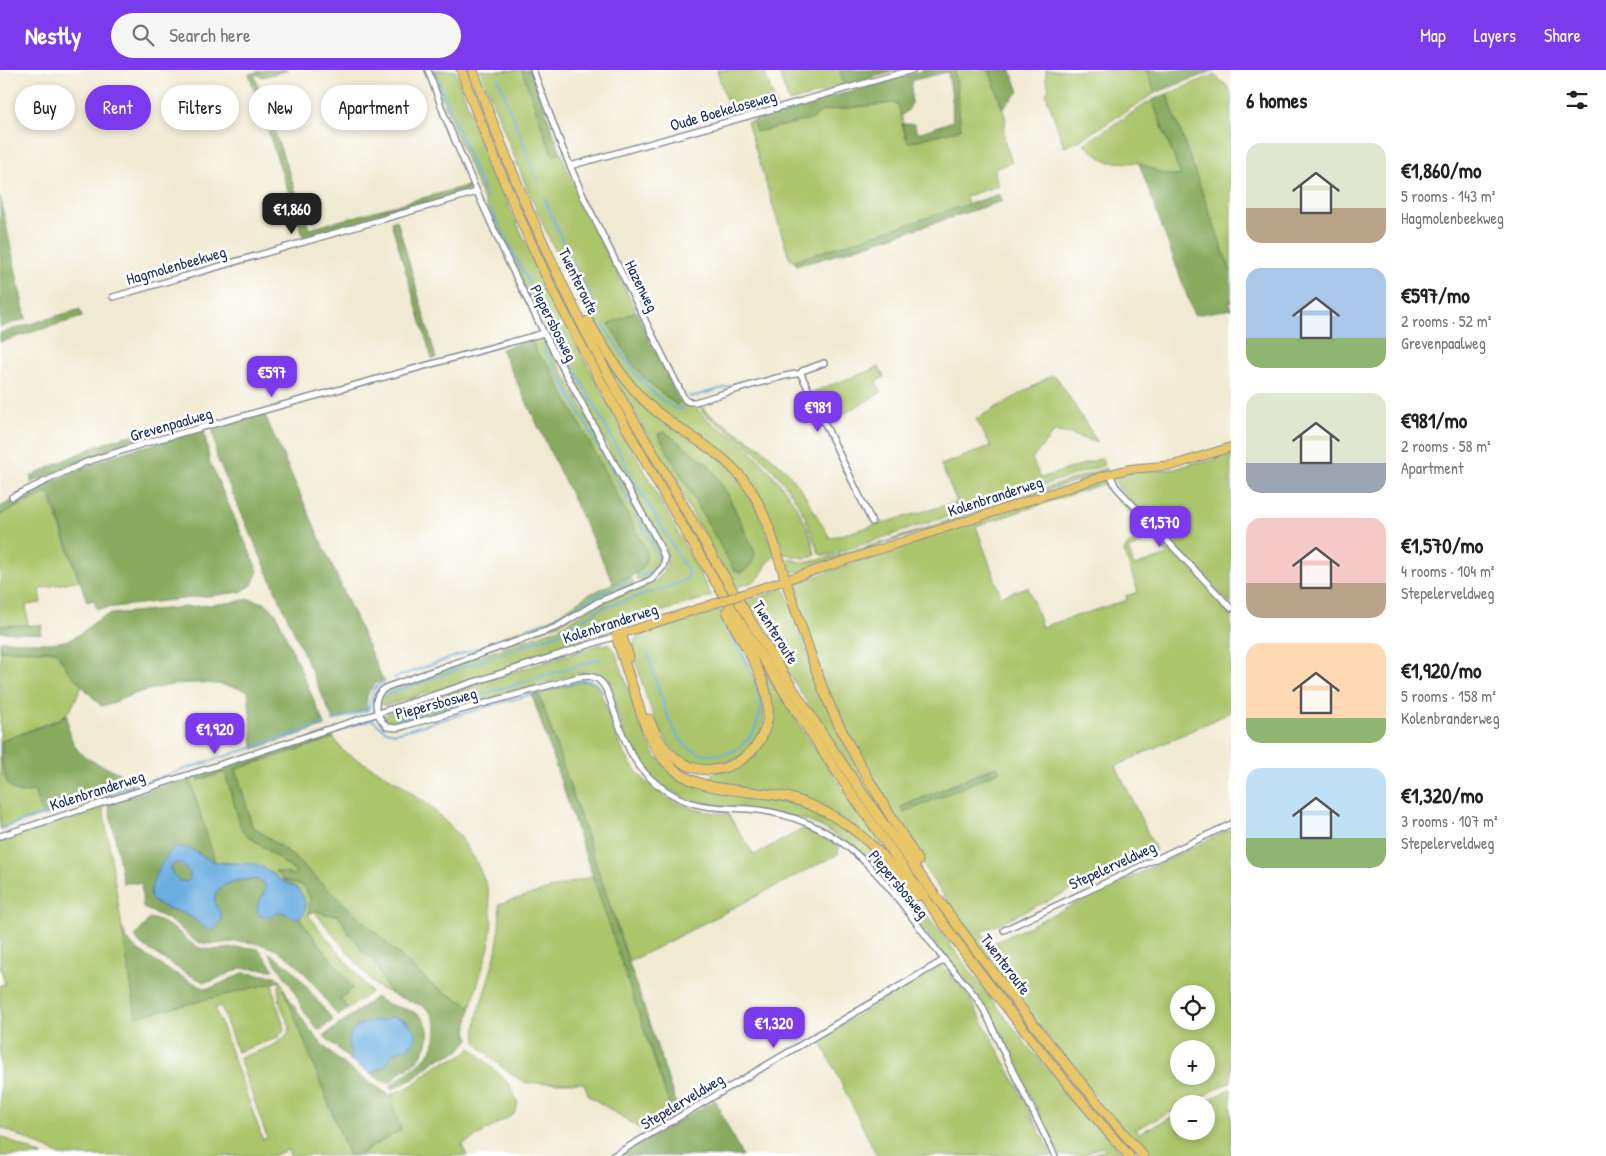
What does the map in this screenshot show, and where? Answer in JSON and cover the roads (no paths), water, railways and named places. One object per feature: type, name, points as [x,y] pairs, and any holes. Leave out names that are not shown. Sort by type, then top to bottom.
[{"type":"highway","name":"Twenteroute","points":[[460,70],[497,165],[551,287],[599,379],[716,585],[817,743],[904,869],[963,950],[1038,1047],[1129,1156]]},
{"type":"highway","name":"Twenteroute","points":[[473,70],[522,195],[559,276],[618,393],[744,610],[854,781],[943,905],[1035,1026],[1143,1156]]},
{"type":"highway","points":[[559,276],[614,365],[633,390],[663,417],[715,452],[745,482],[764,514],[830,707],[943,905]]},
{"type":"highway","points":[[618,635],[652,728],[667,751],[681,762],[697,769],[714,770],[738,763],[753,751],[763,737],[767,723],[768,705],[759,674],[731,620],[716,585]]},
{"type":"highway","points":[[618,635],[649,736],[660,755],[673,769],[689,780],[702,784],[794,799],[821,810],[843,822],[865,838],[882,854],[935,920],[963,950]]},
{"type":"main road","name":"Kolenbranderweg","points":[[618,635],[1110,474],[1129,469],[1174,465],[1231,447]]},
{"type":"street","name":"Piepersbosweg","points":[[428,70],[445,117],[477,192],[544,332],[606,450],[658,542],[665,559],[664,567],[651,580],[598,602],[557,627],[387,687],[378,693],[376,699],[377,714],[387,727],[397,728],[579,677],[589,675],[600,680],[606,690],[624,741],[632,756],[657,785],[694,804],[721,809],[774,812],[810,824],[826,832],[864,860],[978,1001],[1055,1156]]},
{"type":"street","name":"Hazenweg","points":[[533,70],[584,198],[685,400],[695,402],[797,373],[801,374]]},
{"type":"street","name":"Oude Boekeloseweg","points":[[570,166],[912,70]]},
{"type":"street","name":"Hagmolenbeekweg","points":[[113,296],[477,192]]},
{"type":"street","name":"Grevenpaalweg","points":[[12,497],[86,462],[140,445],[544,332]]},
{"type":"street","points":[[824,363],[802,371],[801,374],[872,522]]},
{"type":"street","points":[[1110,474],[1116,487],[1231,608]]},
{"type":"street","name":"Kolenbranderweg","points":[[0,836],[618,635]]},
{"type":"street","name":"Stepelerveldweg","points":[[1004,930],[1231,824]]},
{"type":"street","name":"Stepelerveldweg","points":[[613,1156],[944,960]]},
{"type":"water","points":[[177,847],[190,849],[216,862],[250,863],[262,867],[301,892],[304,899],[304,914],[295,917],[279,912],[270,917],[260,916],[258,907],[265,890],[263,881],[251,879],[236,881],[222,886],[215,896],[215,902],[222,919],[213,930],[209,930],[189,916],[164,907],[151,899],[150,893],[154,878],[162,862]],"holes":[[[175,863],[181,864],[190,873],[190,878],[187,882],[180,881],[172,874],[171,867]]]},
{"type":"water","points":[[389,1017],[401,1019],[408,1023],[416,1032],[416,1040],[409,1047],[392,1053],[386,1065],[370,1073],[349,1059],[352,1055],[349,1039],[358,1026],[374,1021],[385,1021]]},
{"type":"waterway","points":[[435,70],[487,199]]},
{"type":"waterway","points":[[498,78],[538,182]]},
{"type":"waterway","points":[[544,197],[566,250],[599,313]]},
{"type":"waterway","points":[[492,210],[556,332]]},
{"type":"waterway","points":[[601,326],[604,326],[633,369],[656,395],[676,409],[680,410],[683,407]]},
{"type":"waterway","points":[[556,342],[564,339]]},
{"type":"waterway","points":[[545,347],[544,350],[657,552],[658,565],[649,573],[640,576]]},
{"type":"waterway","points":[[385,700],[388,694],[560,633],[602,608],[673,585],[689,576],[637,485],[564,349]]},
{"type":"waterway","points":[[689,396],[799,367]]},
{"type":"waterway","points":[[506,638],[553,620],[592,597],[630,580]]},
{"type":"waterway","points":[[648,654],[667,716],[685,745],[700,753],[711,755],[728,753],[744,743],[750,736],[758,720],[761,706],[753,676],[726,626]]},
{"type":"waterway","points":[[394,678],[498,641]]},
{"type":"waterway","points":[[394,721],[600,659]]},
{"type":"waterway","points":[[340,730],[372,720],[386,731],[396,733],[581,680],[594,682],[603,692]]},
{"type":"waterway","points":[[333,721],[368,710],[373,690],[385,681]]},
{"type":"waterway","points":[[142,783],[325,724]]},
{"type":"waterway","points":[[0,829],[136,785]]}]
